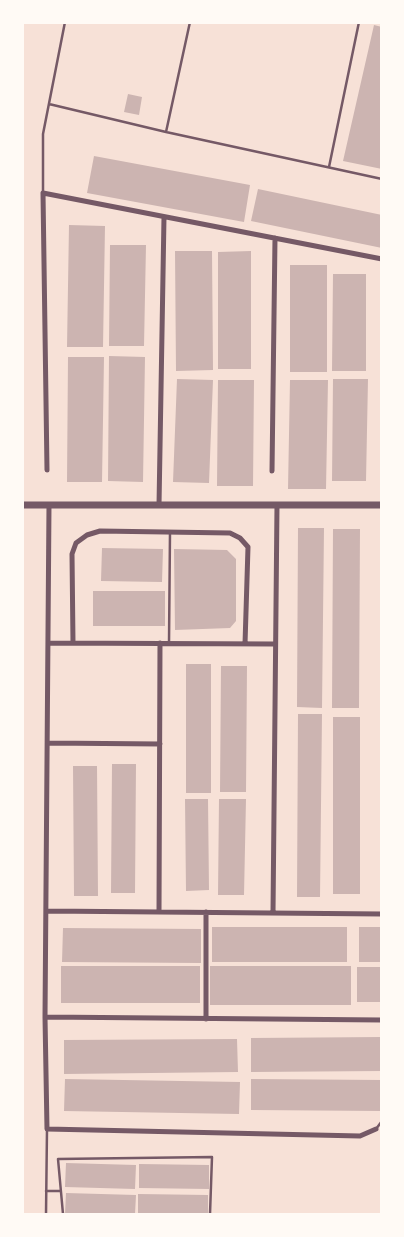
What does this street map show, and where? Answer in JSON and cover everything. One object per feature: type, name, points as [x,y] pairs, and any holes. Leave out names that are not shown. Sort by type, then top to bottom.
[{"type":"street","points":[[47,470],[43,193],[382,259]]},
{"type":"street","points":[[159,505],[164,217]]},
{"type":"street","points":[[272,471],[275,238]]},
{"type":"street","points":[[22,505],[382,504]]},
{"type":"street","points":[[50,505],[45,1017],[47,1129],[360,1136],[376,1129]]},
{"type":"street","points":[[273,913],[274,644],[277,505]]},
{"type":"street","points":[[73,643],[72,554],[76,543],[87,535],[100,531],[230,533],[240,538],[248,547],[246,644]]},
{"type":"street","points":[[49,643],[274,644]]},
{"type":"street","points":[[159,912],[160,643]]},
{"type":"street","points":[[48,743],[160,744]]},
{"type":"street","points":[[47,911],[382,914]]},
{"type":"street","points":[[206,912],[206,1019]]},
{"type":"street","points":[[45,1017],[382,1020]]},
{"type":"lane","points":[[43,193],[43,134],[65,22]]},
{"type":"lane","points":[[166,132],[190,22]]},
{"type":"lane","points":[[329,167],[359,22]]},
{"type":"lane","points":[[49,104],[166,132],[382,179]]},
{"type":"lane","points":[[169,644],[170,532]]},
{"type":"lane","points":[[376,1129],[382,1121]]},
{"type":"lane","points":[[46,1214],[47,1129]]},
{"type":"lane","points":[[63,1214],[58,1159],[212,1157],[210,1214]]},
{"type":"lane","points":[[46,1191],[60,1191]]},
{"type":"building","points":[[374,25],[382,27],[382,169],[343,161]]},
{"type":"building","points":[[128,94],[142,97],[139,115],[124,112]]},
{"type":"building","points":[[94,156],[250,185],[244,222],[87,193]]},
{"type":"building","points":[[258,189],[382,215],[382,248],[251,221]]},
{"type":"building","points":[[69,225],[105,226],[103,347],[67,347]]},
{"type":"building","points":[[110,245],[146,245],[144,346],[109,346]]},
{"type":"building","points":[[175,251],[212,251],[213,370],[176,371]]},
{"type":"building","points":[[251,251],[251,369],[218,369],[218,252]]},
{"type":"building","points":[[290,265],[327,265],[327,372],[290,372]]},
{"type":"building","points":[[333,274],[366,274],[366,371],[332,371]]},
{"type":"building","points":[[109,356],[145,357],[143,482],[108,481]]},
{"type":"building","points":[[68,357],[104,357],[102,482],[67,482]]},
{"type":"building","points":[[177,379],[213,380],[209,483],[173,482]]},
{"type":"building","points":[[333,379],[368,379],[366,481],[332,481]]},
{"type":"building","points":[[218,380],[254,380],[253,486],[217,486]]},
{"type":"building","points":[[290,380],[328,380],[326,489],[288,489]]},
{"type":"building","points":[[298,528],[324,528],[322,708],[297,707]]},
{"type":"building","points":[[333,529],[360,529],[359,708],[332,708]]},
{"type":"building","points":[[102,548],[163,549],[162,582],[101,581]]},
{"type":"building","points":[[174,549],[227,550],[236,559],[236,621],[230,628],[175,630]]},
{"type":"building","points":[[93,591],[165,591],[165,626],[93,626]]},
{"type":"building","points":[[186,664],[211,664],[211,793],[186,793]]},
{"type":"building","points":[[221,666],[247,666],[246,792],[220,792]]},
{"type":"building","points":[[298,714],[322,714],[320,897],[297,897]]},
{"type":"building","points":[[333,717],[360,717],[360,894],[333,894]]},
{"type":"building","points":[[112,764],[136,764],[135,893],[111,893]]},
{"type":"building","points":[[73,766],[97,766],[98,896],[74,896]]},
{"type":"building","points":[[185,799],[208,799],[209,890],[186,891]]},
{"type":"building","points":[[219,799],[246,799],[244,895],[218,895]]},
{"type":"building","points":[[212,927],[347,927],[347,962],[212,962]]},
{"type":"building","points":[[359,927],[382,927],[382,962],[359,962]]},
{"type":"building","points":[[63,928],[201,929],[201,963],[62,962]]},
{"type":"building","points":[[61,966],[200,966],[200,1003],[61,1003]]},
{"type":"building","points":[[210,966],[351,966],[351,1005],[210,1005]]},
{"type":"building","points":[[357,967],[382,967],[382,1002],[357,1002]]},
{"type":"building","points":[[382,1037],[382,1071],[251,1072],[251,1038]]},
{"type":"building","points":[[237,1039],[238,1072],[64,1074],[64,1040]]},
{"type":"building","points":[[65,1079],[240,1082],[239,1114],[64,1111]]},
{"type":"building","points":[[251,1079],[382,1080],[382,1111],[251,1110]]},
{"type":"building","points":[[66,1163],[136,1165],[135,1189],[65,1187]]},
{"type":"building","points":[[139,1164],[209,1165],[209,1189],[139,1188]]},
{"type":"building","points":[[66,1193],[136,1195],[135,1214],[65,1214]]},
{"type":"building","points":[[138,1194],[208,1195],[208,1214],[138,1214]]}]
